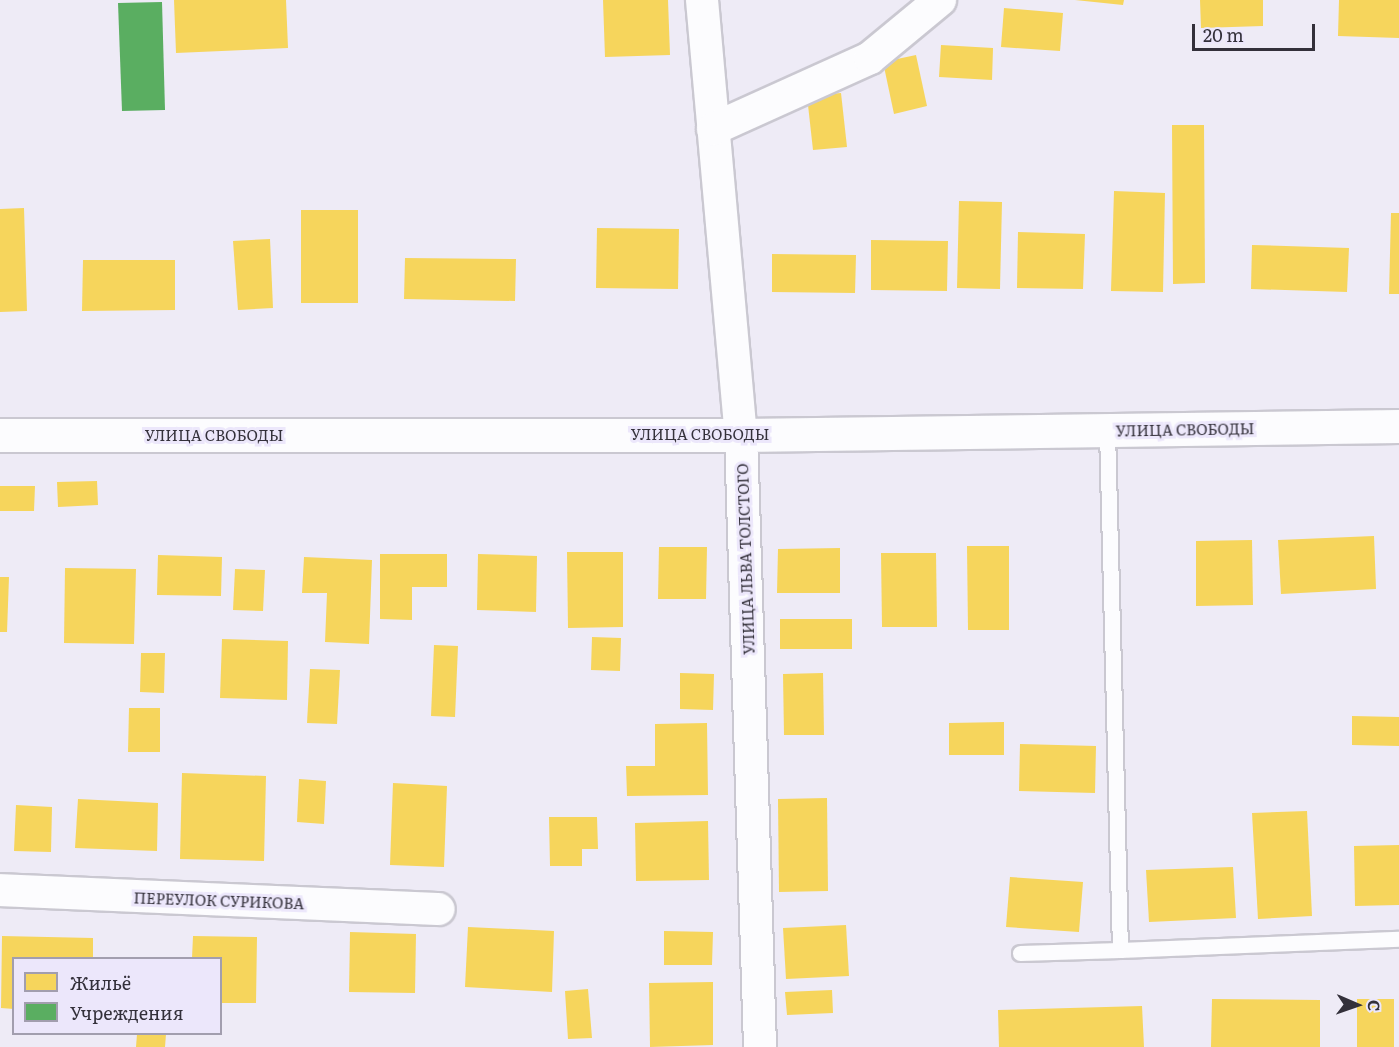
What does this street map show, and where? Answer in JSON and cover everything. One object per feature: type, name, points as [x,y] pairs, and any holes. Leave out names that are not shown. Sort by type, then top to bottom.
[{"type":"street","name":"УЛИЦА ЛЬВА ТОЛСТОГО","points":[[702,0],[741,435],[760,1047]]},
{"type":"street","points":[[713,129],[870,58],[940,0]]},
{"type":"street","name":"УЛИЦА СВОБОДЫ","points":[[0,435],[741,435],[1399,426]]},
{"type":"street","name":"ПЕРЕУЛОК СУРИКОВА","points":[[0,890],[439,909]]},
{"type":"lane","points":[[1107,430],[1120,950]]},
{"type":"lane","points":[[1020,953],[1399,939]]},
{"type":"building: Жильё","points":[[174,0],[286,0],[288,48],[176,53]]},
{"type":"building: Жильё","points":[[603,0],[668,0],[670,55],[605,57]]},
{"type":"building: Жильё","points":[[1075,0],[1124,0],[1123,5]]},
{"type":"building: Жильё","points":[[1200,0],[1263,0],[1263,26],[1201,28]]},
{"type":"building: Жильё","points":[[1339,0],[1399,0],[1399,38],[1338,36]]},
{"type":"building: Жильё","points":[[1004,8],[1063,13],[1060,51],[1001,47]]},
{"type":"building: Жильё","points":[[941,45],[993,48],[992,80],[939,77]]},
{"type":"building: Жильё","points":[[916,55],[927,106],[894,114],[883,62]]},
{"type":"building: Жильё","points":[[841,93],[847,147],[813,150],[807,96]]},
{"type":"building: Жильё","points":[[1172,125],[1204,125],[1205,283],[1173,284]]},
{"type":"building: Жильё","points":[[1114,191],[1165,193],[1163,292],[1111,291]]},
{"type":"building: Жильё","points":[[959,201],[1002,202],[1000,289],[957,288]]},
{"type":"building: Жильё","points":[[24,208],[27,311],[0,312],[0,209]]},
{"type":"building: Жильё","points":[[301,210],[358,210],[358,303],[301,303]]},
{"type":"building: Жильё","points":[[1391,213],[1399,213],[1399,294],[1389,294]]},
{"type":"building: Жильё","points":[[597,228],[679,229],[678,289],[596,288]]},
{"type":"building: Жильё","points":[[1018,232],[1085,234],[1083,289],[1017,288]]},
{"type":"building: Жильё","points":[[270,239],[273,308],[238,310],[233,241]]},
{"type":"building: Жильё","points":[[871,240],[948,241],[947,291],[871,290]]},
{"type":"building: Жильё","points":[[1252,245],[1349,248],[1347,292],[1251,289]]},
{"type":"building: Жильё","points":[[772,254],[856,255],[855,293],[772,292]]},
{"type":"building: Жильё","points":[[405,258],[516,259],[515,301],[404,299]]},
{"type":"building: Жильё","points":[[83,260],[175,260],[175,310],[82,311]]},
{"type":"building: Жильё","points":[[97,481],[98,505],[58,507],[57,482]]},
{"type":"building: Жильё","points":[[0,486],[35,486],[34,511],[0,511]]},
{"type":"building: Жильё","points":[[1374,536],[1376,589],[1281,594],[1278,540]]},
{"type":"building: Жильё","points":[[1252,540],[1253,605],[1196,606],[1196,541]]},
{"type":"building: Жильё","points":[[967,546],[1009,546],[1009,630],[968,630]]},
{"type":"building: Жильё","points":[[659,547],[707,547],[706,599],[658,599]]},
{"type":"building: Жильё","points":[[840,548],[840,593],[777,593],[778,549]]},
{"type":"building: Жильё","points":[[567,552],[623,552],[623,627],[568,628]]},
{"type":"building: Жильё","points":[[881,553],[936,553],[937,627],[882,627]]},
{"type":"building: Жильё","points":[[380,554],[447,554],[447,587],[412,587],[412,620],[380,619]]},
{"type":"building: Жильё","points":[[478,554],[537,556],[536,612],[477,610]]},
{"type":"building: Жильё","points":[[158,555],[222,557],[221,596],[157,595]]},
{"type":"building: Жильё","points":[[304,557],[372,560],[369,644],[325,642],[327,593],[302,593]]},
{"type":"building: Жильё","points":[[65,568],[136,569],[134,644],[64,643]]},
{"type":"building: Жильё","points":[[235,569],[265,570],[263,611],[233,610]]},
{"type":"building: Жильё","points":[[0,577],[9,577],[7,632],[0,632]]},
{"type":"building: Жильё","points":[[780,619],[852,619],[852,649],[780,649]]},
{"type":"building: Жильё","points":[[592,637],[621,638],[620,671],[591,670]]},
{"type":"building: Жильё","points":[[222,639],[288,641],[287,700],[220,698]]},
{"type":"building: Жильё","points":[[434,645],[458,646],[455,717],[431,716]]},
{"type":"building: Жильё","points":[[141,653],[165,653],[164,693],[140,692]]},
{"type":"building: Жильё","points":[[310,669],[340,670],[337,724],[307,723]]},
{"type":"building: Жильё","points":[[680,673],[714,674],[713,710],[680,709]]},
{"type":"building: Жильё","points":[[823,673],[824,735],[784,735],[783,674]]},
{"type":"building: Жильё","points":[[129,708],[160,708],[160,752],[128,752]]},
{"type":"building: Жильё","points":[[1352,716],[1399,717],[1399,746],[1352,745]]},
{"type":"building: Жильё","points":[[1004,722],[1004,755],[949,755],[949,723]]},
{"type":"building: Жильё","points":[[707,723],[708,795],[627,796],[626,766],[655,766],[655,724]]},
{"type":"building: Жильё","points":[[1020,744],[1096,746],[1095,793],[1019,791]]},
{"type":"building: Жильё","points":[[182,773],[266,776],[264,861],[180,859]]},
{"type":"building: Жильё","points":[[299,779],[326,781],[324,824],[297,822]]},
{"type":"building: Жильё","points":[[393,783],[447,786],[444,867],[390,865]]},
{"type":"building: Жильё","points":[[827,798],[828,891],[779,892],[778,799]]},
{"type":"building: Жильё","points":[[78,799],[158,803],[157,851],[75,848]]},
{"type":"building: Жильё","points":[[16,805],[52,807],[51,852],[14,851]]},
{"type":"building: Жильё","points":[[1307,811],[1312,916],[1258,919],[1252,813]]},
{"type":"building: Жильё","points":[[549,817],[597,817],[598,849],[582,849],[582,866],[550,866]]},
{"type":"building: Жильё","points":[[708,821],[709,880],[636,881],[635,823]]},
{"type":"building: Жильё","points":[[1399,845],[1399,905],[1355,906],[1354,846]]},
{"type":"building: Жильё","points":[[1233,867],[1236,918],[1149,922],[1146,870]]},
{"type":"building: Жильё","points":[[1010,877],[1083,882],[1079,932],[1006,927]]},
{"type":"building: Жильё","points":[[846,925],[849,976],[786,979],[783,928]]},
{"type":"building: Жильё","points":[[468,927],[554,931],[552,992],[465,987]]},
{"type":"building: Жильё","points":[[664,931],[713,932],[712,965],[664,965]]},
{"type":"building: Жильё","points":[[350,932],[416,934],[415,993],[349,992]]},
{"type":"building: Жильё","points":[[2,936],[93,938],[93,957],[12,957],[12,1009],[1,1008]]},
{"type":"building: Жильё","points":[[193,936],[257,937],[256,1003],[222,1003],[222,957],[192,957]]},
{"type":"building: Жильё","points":[[713,982],[713,1045],[650,1047],[649,983]]},
{"type":"building: Жильё","points":[[588,989],[592,1038],[568,1039],[565,991]]},
{"type":"building: Жильё","points":[[832,990],[833,1013],[787,1015],[785,992]]},
{"type":"building: Жильё","points":[[1212,999],[1320,1000],[1320,1047],[1211,1047]]},
{"type":"building: Жильё","points":[[1357,999],[1394,999],[1394,1047],[1357,1047]]},
{"type":"building: Жильё","points":[[1142,1006],[1144,1047],[999,1047],[998,1010]]},
{"type":"building: Жильё","points":[[137,1035],[166,1035],[165,1047],[136,1047]]},
{"type":"building: Учреждения","points":[[162,2],[165,110],[122,111],[118,3]]}]
